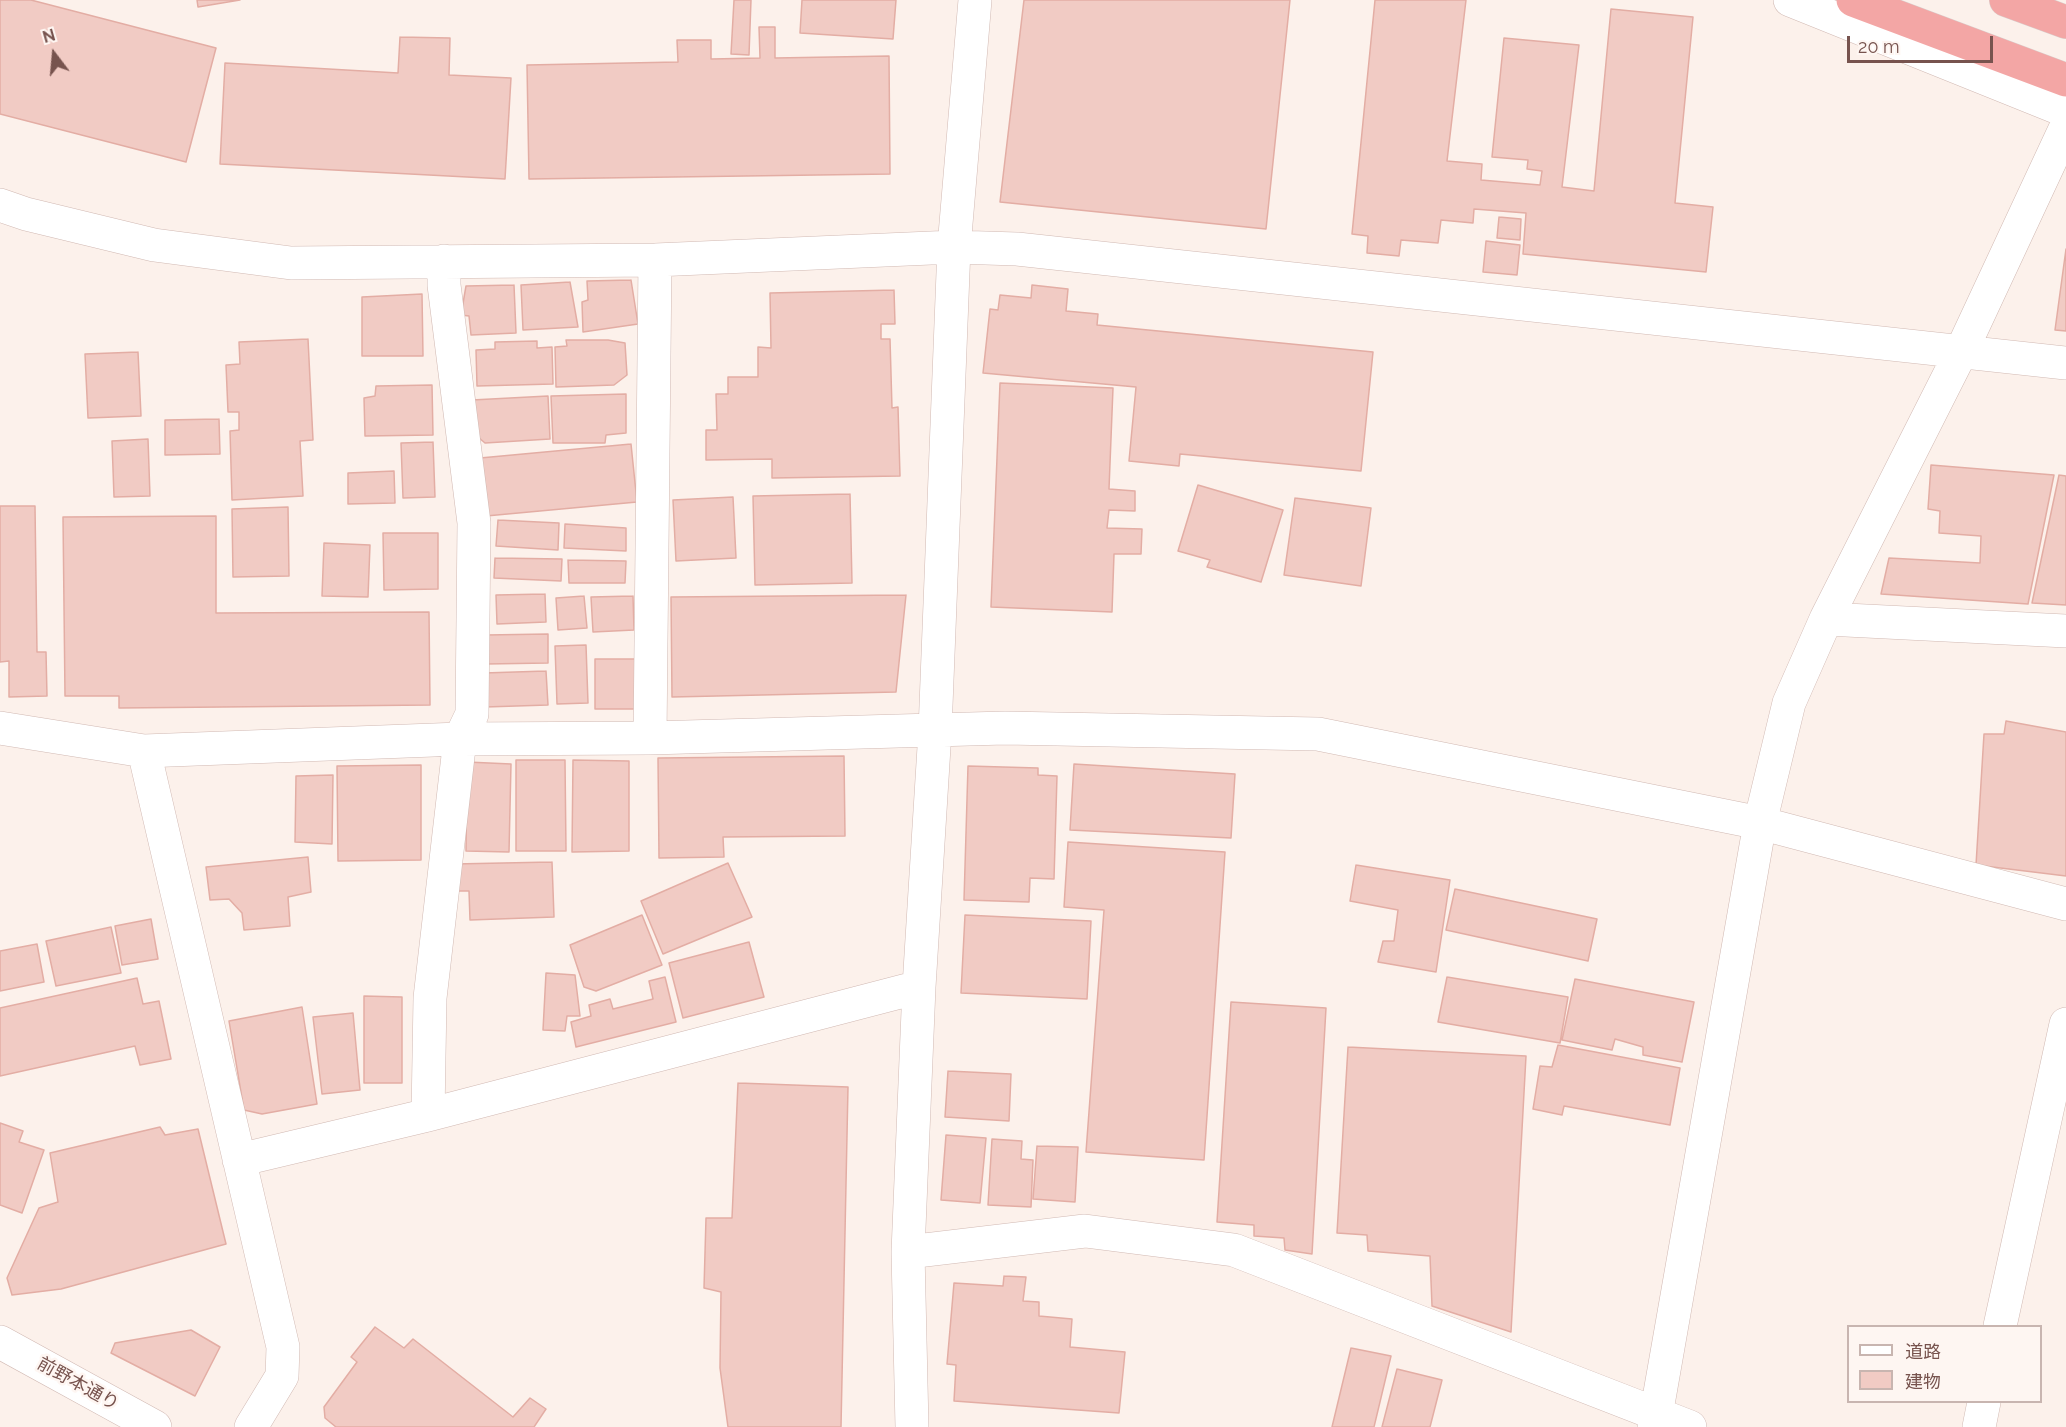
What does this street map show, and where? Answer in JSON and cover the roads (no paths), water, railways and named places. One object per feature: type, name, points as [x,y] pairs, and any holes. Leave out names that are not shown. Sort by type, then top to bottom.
[{"type":"highway","points":[[1853,0],[2066,80]]},
{"type":"highway","points":[[2006,0],[2066,22]]},
{"type":"street","points":[[912,1427],[908,1252],[919,987],[935,731],[954,247],[975,0]]},
{"type":"street","points":[[1790,0],[2066,111]]},
{"type":"street","points":[[1655,1421],[1760,823],[1789,703],[1826,619],[1960,351],[2066,127]]},
{"type":"street","points":[[0,205],[26,214],[154,245],[291,263],[655,260],[954,247],[1017,249],[2066,363]]},
{"type":"street","points":[[650,738],[655,260]]},
{"type":"street","points":[[428,1115],[430,998],[460,739],[472,714],[474,523],[444,285],[444,261]]},
{"type":"street","points":[[1826,619],[2066,631]]},
{"type":"street","points":[[0,728],[144,751],[460,739],[650,738],[1005,728],[1318,734],[1760,823],[2066,904]]},
{"type":"street","points":[[144,751],[283,1347],[282,1376],[251,1427]]},
{"type":"street","points":[[239,1160],[428,1115],[919,987]]},
{"type":"street","points":[[2000,1325],[2066,1024]]},
{"type":"street","points":[[908,1252],[1085,1232],[1234,1251],[1655,1421],[1690,1427]]},
{"type":"street","name":"前野本通り","points":[[0,1342],[155,1427]]},
{"type":"street","points":[[1979,1427],[1984,1403]]}]
